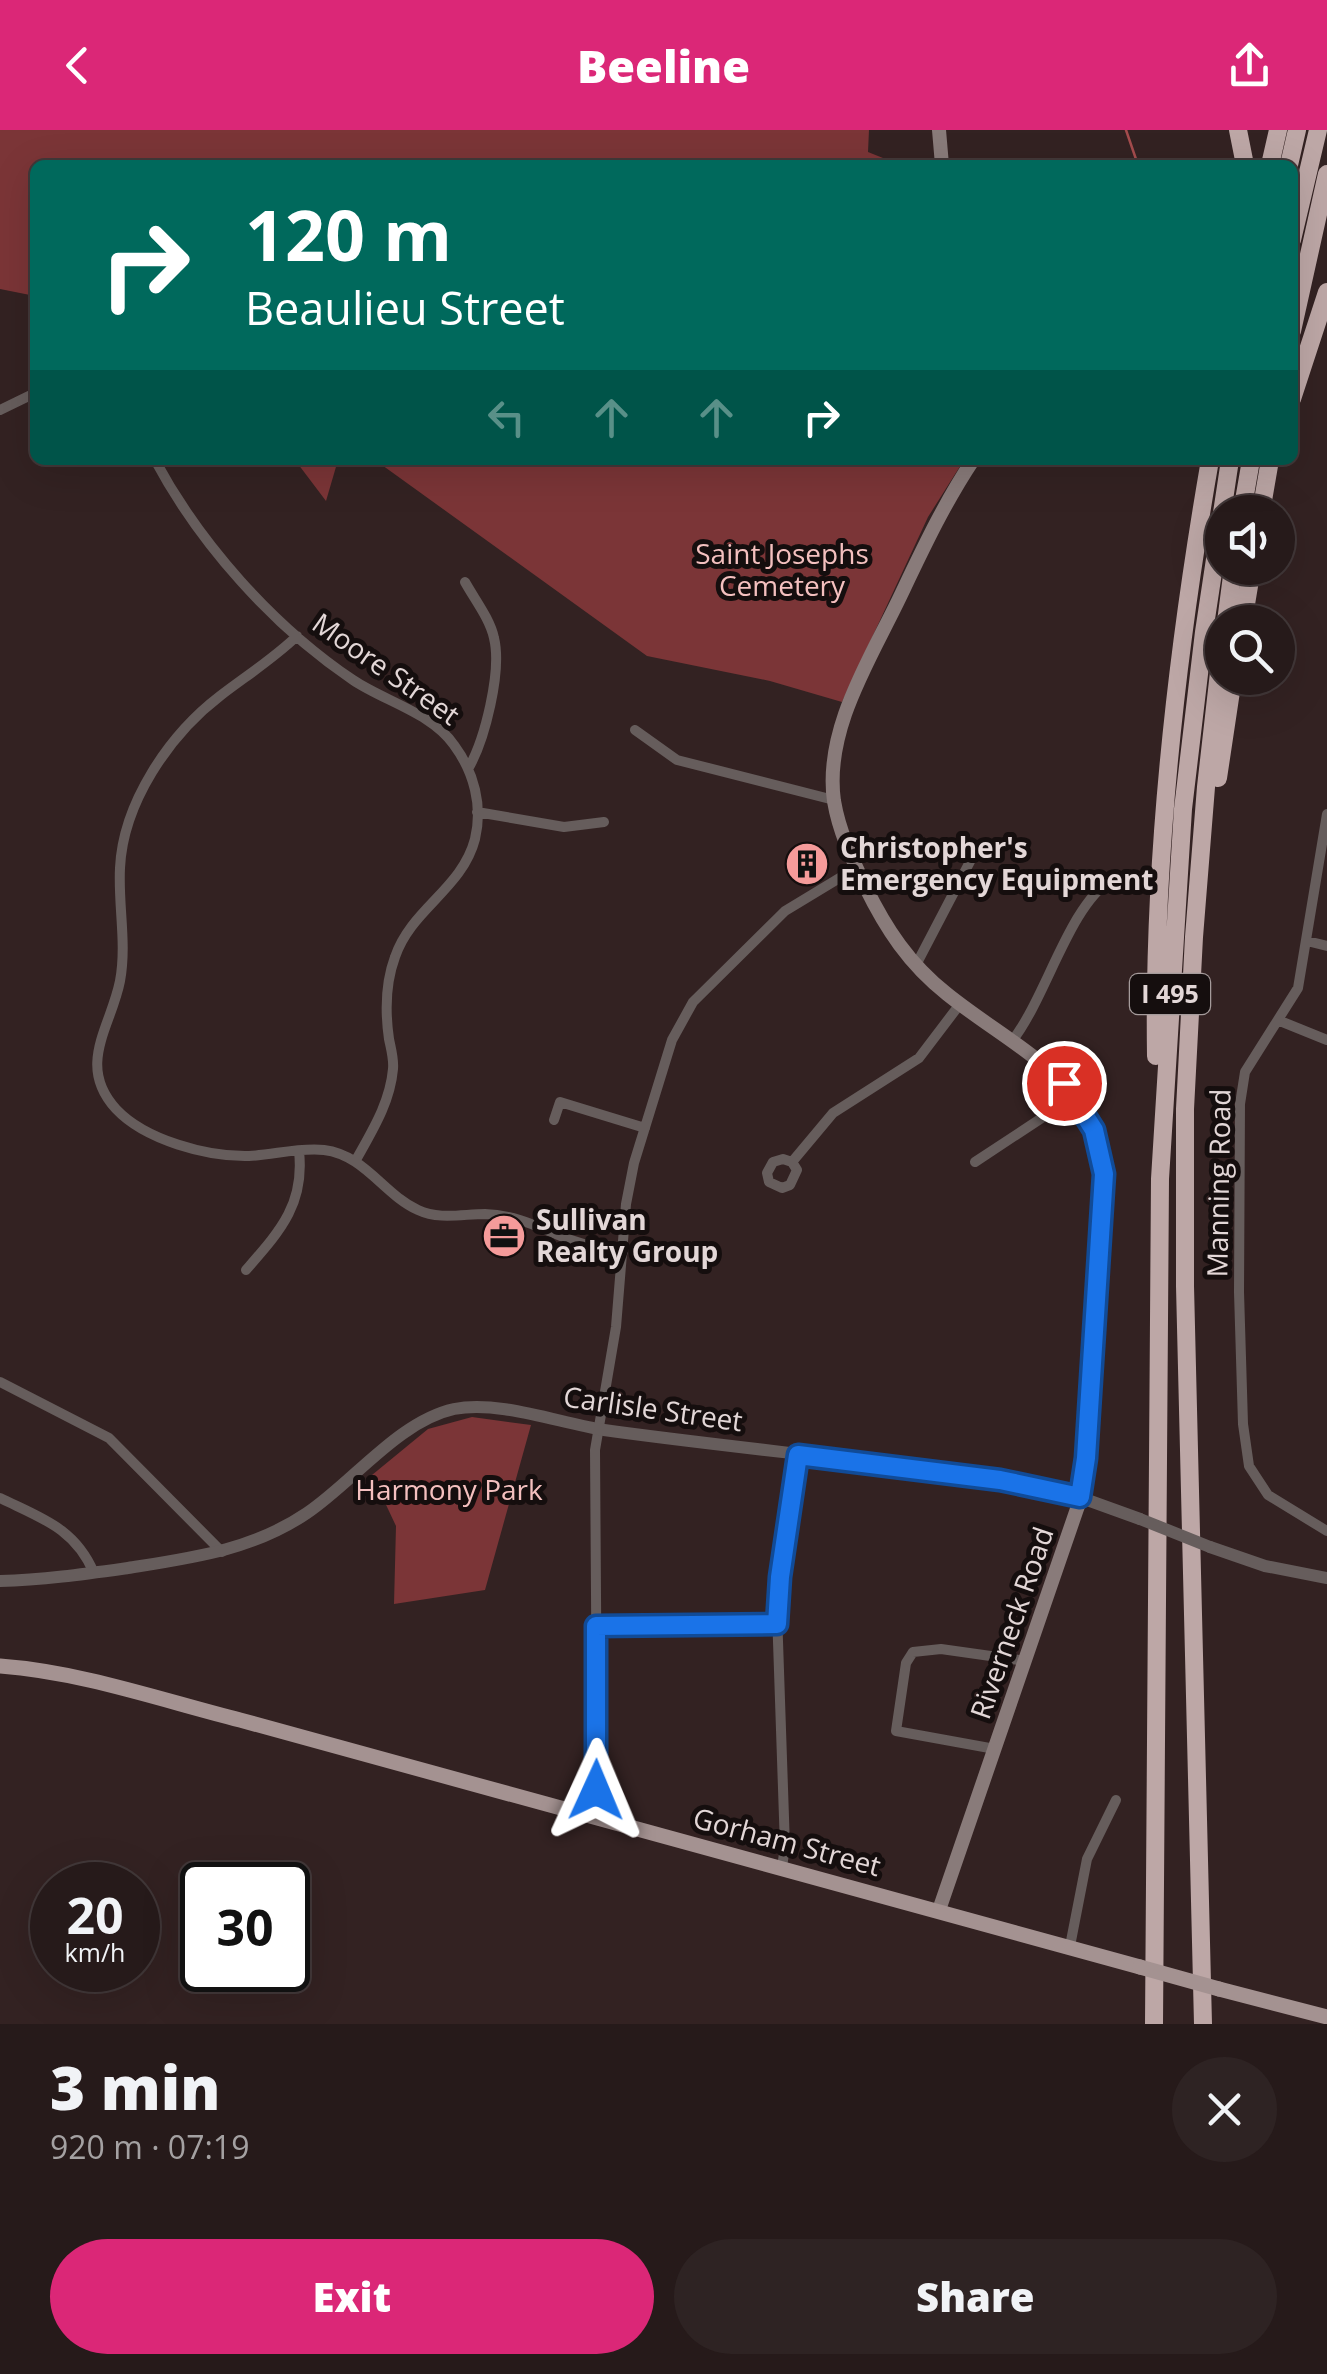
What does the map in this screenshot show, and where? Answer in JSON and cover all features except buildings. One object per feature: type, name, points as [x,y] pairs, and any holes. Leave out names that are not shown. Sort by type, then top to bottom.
[{"type":"highway","points":[[1238,130],[1244,160]]},
{"type":"highway","points":[[1271,160],[1278,130]]},
{"type":"highway","points":[[1290,160],[1298,130]]},
{"type":"highway","points":[[1298,215],[1318,130]]},
{"type":"highway","points":[[1298,304],[1327,174]]},
{"type":"highway","points":[[1298,381],[1327,292]]},
{"type":"highway","points":[[1158,1243],[1155,987],[1159,890],[1174,715],[1208,465]]},
{"type":"highway","name":"I 495","points":[[1154,2024],[1158,1243],[1182,825],[1204,632],[1229,465]]},
{"type":"highway","points":[[1245,495],[1249,465]]},
{"type":"highway","points":[[1264,495],[1269,465]]},
{"type":"highway","points":[[1266,495],[1276,465]]},
{"type":"highway","name":"I 495","points":[[1203,2024],[1185,1109],[1194,937],[1216,695]]},
{"type":"highway","points":[[1194,937],[1230,695]]},
{"type":"main road","points":[[939,130],[942,160]]},
{"type":"main road","name":"Riverneck Road","points":[[939,1910],[1080,1497],[1086,1458],[1104,1174],[1094,1130],[1075,1096],[1044,1063],[960,1004],[916,965],[890,934],[856,868],[834,800],[836,755],[850,703],[932,528],[970,465]]},
{"type":"main road","name":"Gorham Street","points":[[0,1666],[111,1686],[1327,2017]]},
{"type":"street","points":[[0,410],[30,395]]},
{"type":"street","name":"Moore Street","points":[[158,465],[186,510],[228,564],[298,636],[354,680],[431,722],[453,742],[468,768],[478,802],[476,837],[464,868],[415,921],[397,950],[389,973],[385,1004],[394,1064],[390,1088],[356,1160]]},
{"type":"street","points":[[465,582],[494,636],[497,656],[487,719],[478,753],[468,768]]},
{"type":"street","points":[[298,636],[266,665],[218,697],[180,734],[137,802],[124,838],[120,868],[120,980],[96,1054],[99,1082],[116,1108],[141,1127],[173,1142],[244,1156],[324,1150],[356,1160],[399,1199],[422,1212],[508,1216],[573,1241],[622,1252]]},
{"type":"street","points":[[635,730],[677,760],[834,800]]},
{"type":"street","points":[[478,812],[564,827],[604,822]]},
{"type":"street","name":"Manning Road","points":[[1327,814],[1298,988],[1245,1072],[1240,1104],[1239,1292],[1244,1446],[1249,1466],[1268,1494],[1327,1532]]},
{"type":"street","points":[[916,965],[975,852]]},
{"type":"street","points":[[592,1815],[596,1790],[595,1466],[616,1327],[629,1185],[676,1030],[700,993],[785,911],[856,868]]},
{"type":"street","points":[[1012,1041],[1033,1011],[1088,904],[1111,880]]},
{"type":"street","points":[[1307,940],[1327,946]]},
{"type":"street","points":[[792,1162],[832,1114],[919,1058],[960,1004]]},
{"type":"street","points":[[1280,1021],[1327,1040]]},
{"type":"street","points":[[975,1162],[1075,1096]]},
{"type":"street","points":[[554,1120],[560,1102],[645,1128]]},
{"type":"street","points":[[246,1270],[278,1233],[293,1206],[302,1175],[299,1151]]},
{"type":"street","points":[[0,1382],[110,1438],[222,1552]]},
{"type":"street","name":"Carlisle Street","points":[[0,1581],[94,1573],[222,1552],[261,1538],[305,1515],[408,1431],[442,1412],[466,1408],[492,1408],[598,1429],[1000,1480],[1080,1497],[1265,1566],[1327,1578]]},
{"type":"street","points":[[782,1867],[777,1624],[798,1455]]},
{"type":"street","points":[[0,1498],[66,1533],[84,1551],[94,1573]]},
{"type":"street","points":[[596,1626],[777,1624]]},
{"type":"street","points":[[995,1749],[896,1731],[906,1664],[912,1652],[934,1649],[1026,1661]]},
{"type":"street","points":[[1070,1946],[1087,1860],[1116,1800]]},
{"type":"green space","points":[[0,130],[869,130],[868,152],[888,160],[30,160],[30,295],[0,289]]},
{"type":"green space","points":[[299,465],[337,465],[326,501]]},
{"type":"green space","name":"Saint Josephs Cemetery","points":[[382,465],[961,465],[928,517],[842,702],[770,681],[647,656]]},
{"type":"green space","name":"Harmony Park","points":[[472,1417],[531,1425],[485,1590],[394,1604],[396,1526],[372,1475],[428,1429]]},
{"type":"waterway","points":[[1126,130],[1136,160]]},
{"type":"place","name":"Christopher's Emergency Equipment","points":[[807,864]]},
{"type":"place","name":"Sullivan Realty Group","points":[[504,1236]]},
{"type":"route","points":[[596,1790],[596,1626],[777,1624],[798,1455],[1000,1480],[1080,1497],[1086,1458],[1104,1174],[1094,1130],[1064,1083]]}]
